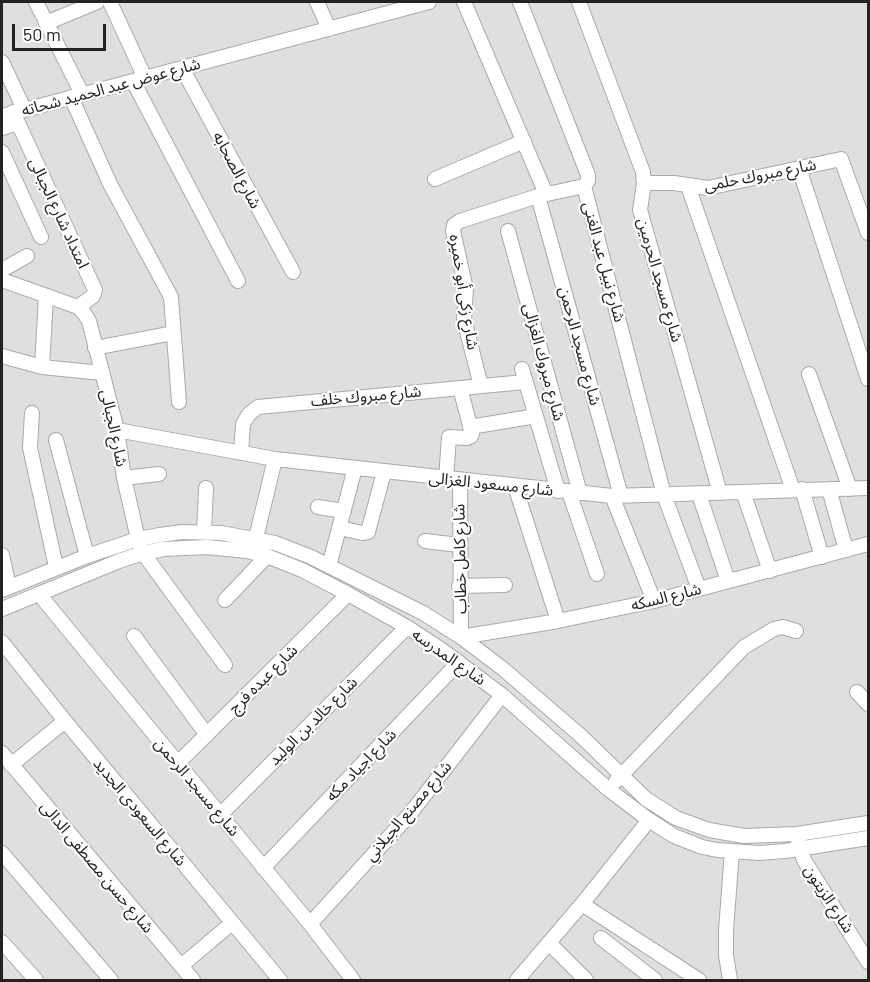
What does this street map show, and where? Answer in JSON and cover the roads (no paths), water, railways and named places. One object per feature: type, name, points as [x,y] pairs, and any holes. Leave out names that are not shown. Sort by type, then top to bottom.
[{"type":"street","points":[[36,2],[110,184],[171,297],[179,402]]},
{"type":"street","points":[[46,23],[97,2]]},
{"type":"street","points":[[110,2],[139,79],[238,280]]},
{"type":"street","points":[[317,2],[329,29]]},
{"type":"street","name":"شارع عوض عبد الحميد شحاته","points":[[2,128],[14,115],[76,96],[329,29],[394,6],[429,2]]},
{"type":"street","name":"شارع مسجد الرحمن","points":[[464,2],[524,141],[542,195],[616,496],[654,601]]},
{"type":"street","name":"شارع نبيل عبد الغنى","points":[[520,2],[588,174],[588,181],[584,186],[664,495],[699,589]]},
{"type":"street","name":"شارع مسجد الحرمين","points":[[579,2],[643,172],[644,183],[640,210],[720,493]]},
{"type":"street","points":[[2,62],[14,115]]},
{"type":"street","name":"شارع الصحابه","points":[[182,68],[293,272]]},
{"type":"street","name":"امتداد شارع الجبالى","points":[[14,115],[95,290],[93,296],[78,307]]},
{"type":"street","points":[[435,179],[524,141]]},
{"type":"street","points":[[2,152],[41,237]]},
{"type":"street","name":"شارع مبروك حلمى","points":[[644,183],[674,183],[708,188],[841,159],[868,233]]},
{"type":"street","points":[[799,168],[868,379]]},
{"type":"street","name":"شارع زكى أبو خميره","points":[[481,386],[464,319],[466,289],[453,231],[454,225],[460,221],[542,195],[584,186]]},
{"type":"street","points":[[688,186],[822,557]]},
{"type":"street","name":"شارع مبروك الغزالى","points":[[508,231],[569,492]]},
{"type":"street","points":[[2,270],[27,256]]},
{"type":"street","points":[[2,280],[78,307]]},
{"type":"street","points":[[42,367],[46,296]]},
{"type":"street","name":"شارع الجبالى","points":[[78,307],[88,321],[96,348],[117,430],[124,478],[143,553],[225,665]]},
{"type":"street","points":[[96,348],[173,333]]},
{"type":"street","points":[[2,360],[102,373]]},
{"type":"street","points":[[809,374],[850,489]]},
{"type":"street","name":"شارع مبروك خلف","points":[[241,453],[243,424],[249,414],[258,407],[481,386],[524,375],[536,416],[569,492]]},
{"type":"street","points":[[460,388],[471,428],[536,416]]},
{"type":"street","points":[[32,413],[30,448],[56,567]]},
{"type":"street","name":"شارع كامل خطاب","points":[[461,637],[459,545],[447,440],[452,436],[471,436],[471,428]]},
{"type":"street","name":"شارع مسعود الغزالى","points":[[117,430],[275,459],[616,496],[868,488]]},
{"type":"street","points":[[57,440],[87,556]]},
{"type":"street","points":[[256,538],[275,459]]},
{"type":"street","points":[[329,566],[355,468]]},
{"type":"street","points":[[340,528],[362,533],[368,532],[384,472]]},
{"type":"street","points":[[124,478],[159,474]]},
{"type":"street","points":[[515,486],[558,621]]},
{"type":"street","points":[[204,532],[206,488]]},
{"type":"street","points":[[829,489],[846,550]]},
{"type":"street","points":[[569,492],[597,574]]},
{"type":"street","points":[[743,492],[770,570]]},
{"type":"street","points":[[699,494],[728,581]]},
{"type":"street","points":[[318,507],[344,511]]},
{"type":"street","name":"شارع المدرسه","points":[[5,589],[56,567],[138,538],[182,532],[256,538],[293,549],[329,566],[423,614],[461,637],[521,684],[646,799],[660,809],[700,828],[744,836],[797,834],[868,823]]},
{"type":"street","points":[[425,541],[459,545]]},
{"type":"street","name":"شارع السكه","points":[[461,637],[558,621],[654,601],[868,544]]},
{"type":"street","name":"شارع المدرسه","points":[[2,609],[143,553],[164,549],[206,547],[267,556],[302,570],[348,594],[407,627],[459,662],[502,695],[608,789],[649,820],[688,843],[717,850],[765,852],[868,838]]},
{"type":"street","points":[[2,555],[5,589]]},
{"type":"street","points":[[225,600],[267,556]]},
{"type":"street","points":[[459,586],[505,585]]},
{"type":"street","name":"شارع مسجد الرحمن","points":[[39,594],[310,924],[353,981]]},
{"type":"street","name":"شارع عبده فرج","points":[[177,764],[348,594]]},
{"type":"street","name":"شارع خالد بن الوليد","points":[[220,815],[407,627]]},
{"type":"street","points":[[608,789],[744,647],[774,629],[783,627],[796,631]]},
{"type":"street","points":[[134,636],[207,735]]},
{"type":"street","name":"شارع السعودى الجديد","points":[[2,642],[64,721],[280,981]]},
{"type":"street","name":"شارع اجياد مكه","points":[[263,868],[459,662]]},
{"type":"street","points":[[857,692],[868,704]]},
{"type":"street","name":"شارع مصنع الجيلاني","points":[[310,924],[410,814],[502,695]]},
{"type":"street","points":[[11,765],[64,721]]},
{"type":"street","name":"شارع حسن مصطفى الدالى","points":[[2,753],[193,981]]},
{"type":"street","points":[[524,978],[549,943],[649,820]]},
{"type":"street","name":"شارع الزيتون","points":[[797,834],[804,860],[868,962]]},
{"type":"street","points":[[729,980],[726,930],[732,851]]},
{"type":"street","points":[[2,854],[111,981]]},
{"type":"street","points":[[582,904],[699,981]]},
{"type":"street","points":[[181,966],[232,922]]},
{"type":"street","points":[[601,938],[655,981]]},
{"type":"street","points":[[2,942],[36,981]]},
{"type":"street","points":[[549,943],[586,981]]}]
